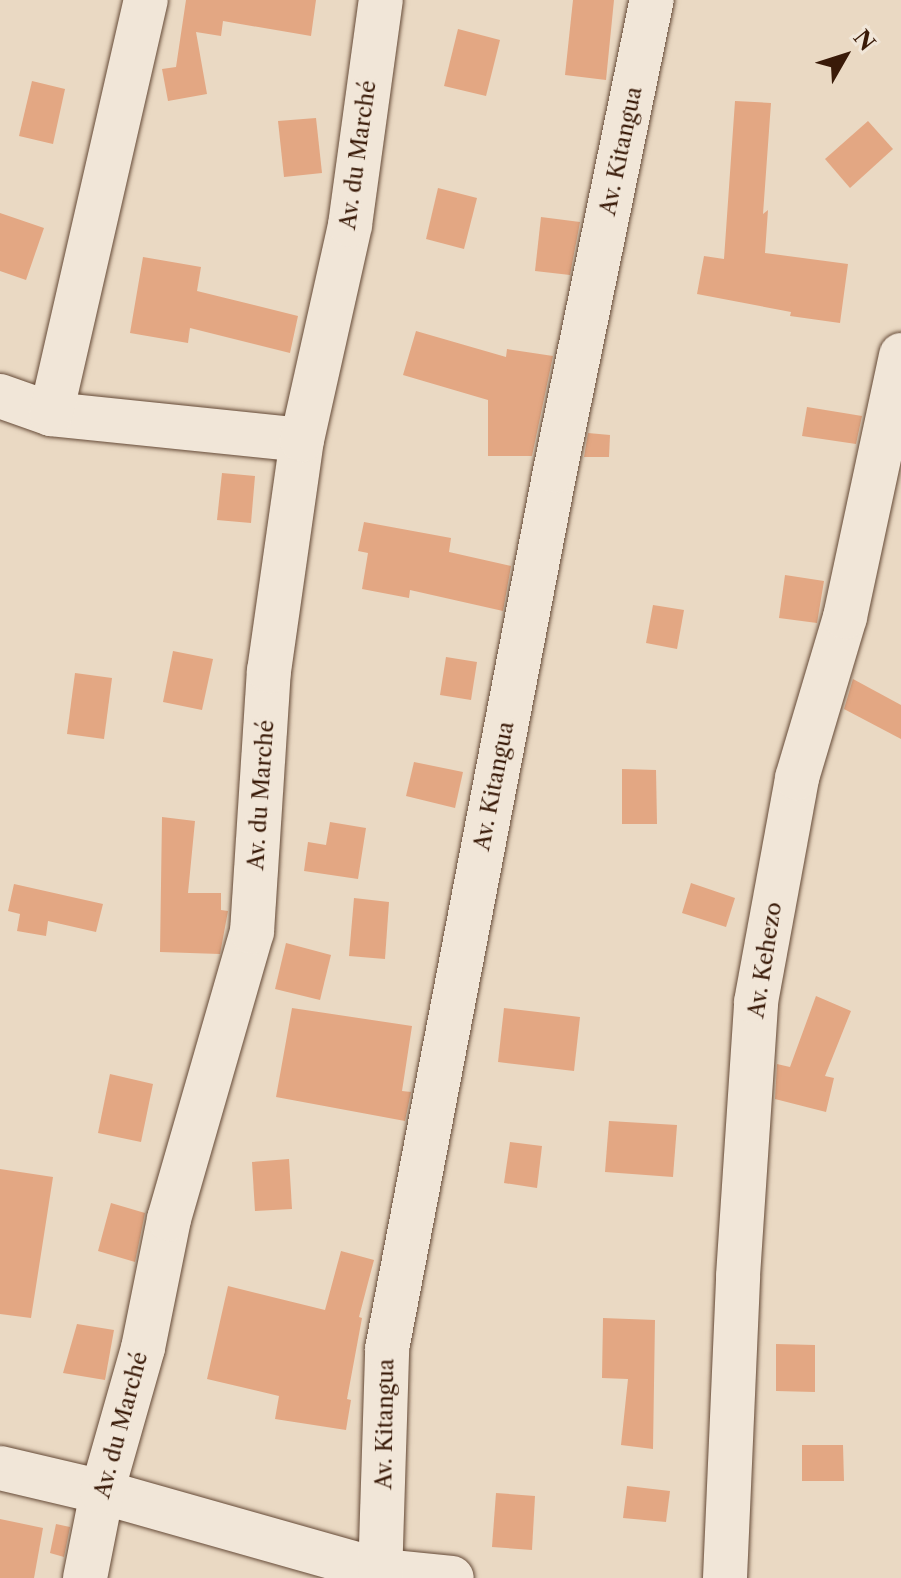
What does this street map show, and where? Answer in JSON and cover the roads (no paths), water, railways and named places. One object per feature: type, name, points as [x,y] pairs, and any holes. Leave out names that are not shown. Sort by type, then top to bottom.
[{"type":"street","points":[[51,414],[146,0]]},
{"type":"street","name":"Av. du Marché","points":[[85,1578],[102,1492],[143,1348],[169,1219],[252,932],[269,671],[302,440],[350,225],[381,0]]},
{"type":"street","name":"Av. Kitangua","points":[[381,1574],[387,1349],[555,471],[652,0]]},
{"type":"street","name":"Av. Kehezo","points":[[725,1578],[738,1276],[756,1002],[797,778],[845,617],[901,355]]},
{"type":"street","points":[[0,396],[51,414],[302,440]]},
{"type":"street","points":[[0,1468],[102,1492],[381,1574],[452,1578]]}]
